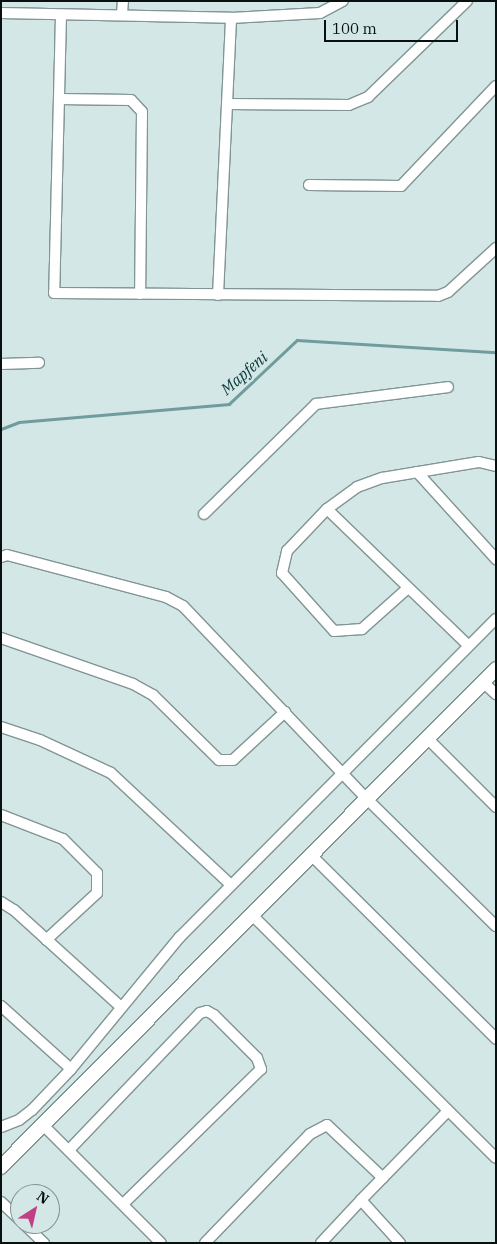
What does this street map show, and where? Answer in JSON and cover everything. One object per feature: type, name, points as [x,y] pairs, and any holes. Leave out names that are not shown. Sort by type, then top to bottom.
[{"type":"street","points":[[122,14],[123,1]]},
{"type":"street","points":[[1,13],[61,15],[122,14],[231,18],[320,14],[343,1]]},
{"type":"street","points":[[228,104],[349,105],[368,97],[467,1]]},
{"type":"street","points":[[61,15],[54,293],[438,296],[448,292],[496,248]]},
{"type":"street","points":[[218,295],[231,18]]},
{"type":"street","points":[[310,185],[393,188],[401,186],[496,86]]},
{"type":"street","points":[[59,99],[130,100],[142,112],[140,294]]},
{"type":"street","points":[[1,364],[39,363]]},
{"type":"street","points":[[204,514],[316,404],[448,387]]},
{"type":"street","points":[[408,588],[362,628],[334,631],[282,573],[287,551],[327,510],[357,487],[382,478],[478,462],[496,466]]},
{"type":"street","points":[[417,472],[496,558]]},
{"type":"street","points":[[327,510],[467,644]]},
{"type":"street","points":[[1,557],[7,555],[166,597],[183,606],[367,799],[496,926]]},
{"type":"street","points":[[1,1128],[19,1120],[32,1110],[71,1069],[121,1007],[230,884],[467,644],[496,619]]},
{"type":"street","points":[[1,638],[146,692],[219,760],[234,760],[285,712]]},
{"type":"street","points":[[1,1167],[44,1126],[496,669]]},
{"type":"street","points":[[483,682],[496,694]]},
{"type":"street","points":[[1,727],[40,740],[111,773],[230,884]]},
{"type":"street","points":[[427,738],[496,807]]},
{"type":"street","points":[[1,815],[63,839],[97,873],[97,893],[46,940]]},
{"type":"street","points":[[311,855],[496,1039]]},
{"type":"street","points":[[1,902],[14,910],[121,1007]]},
{"type":"street","points":[[252,915],[447,1112],[496,1158]]},
{"type":"street","points":[[1,1006],[71,1069]]},
{"type":"street","points":[[69,1150],[200,1013],[207,1011],[214,1015],[257,1058],[261,1069],[123,1204]]},
{"type":"street","points":[[321,1243],[447,1112]]},
{"type":"street","points":[[205,1243],[310,1134],[328,1125],[383,1178]]},
{"type":"street","points":[[44,1126],[161,1243]]},
{"type":"street","points":[[361,1200],[400,1243]]},
{"type":"street","points":[[35,1234],[44,1243]]},
{"type":"waterway","name":"Mapfeni","points":[[1,429],[19,422],[229,404],[297,340],[496,352]]}]
